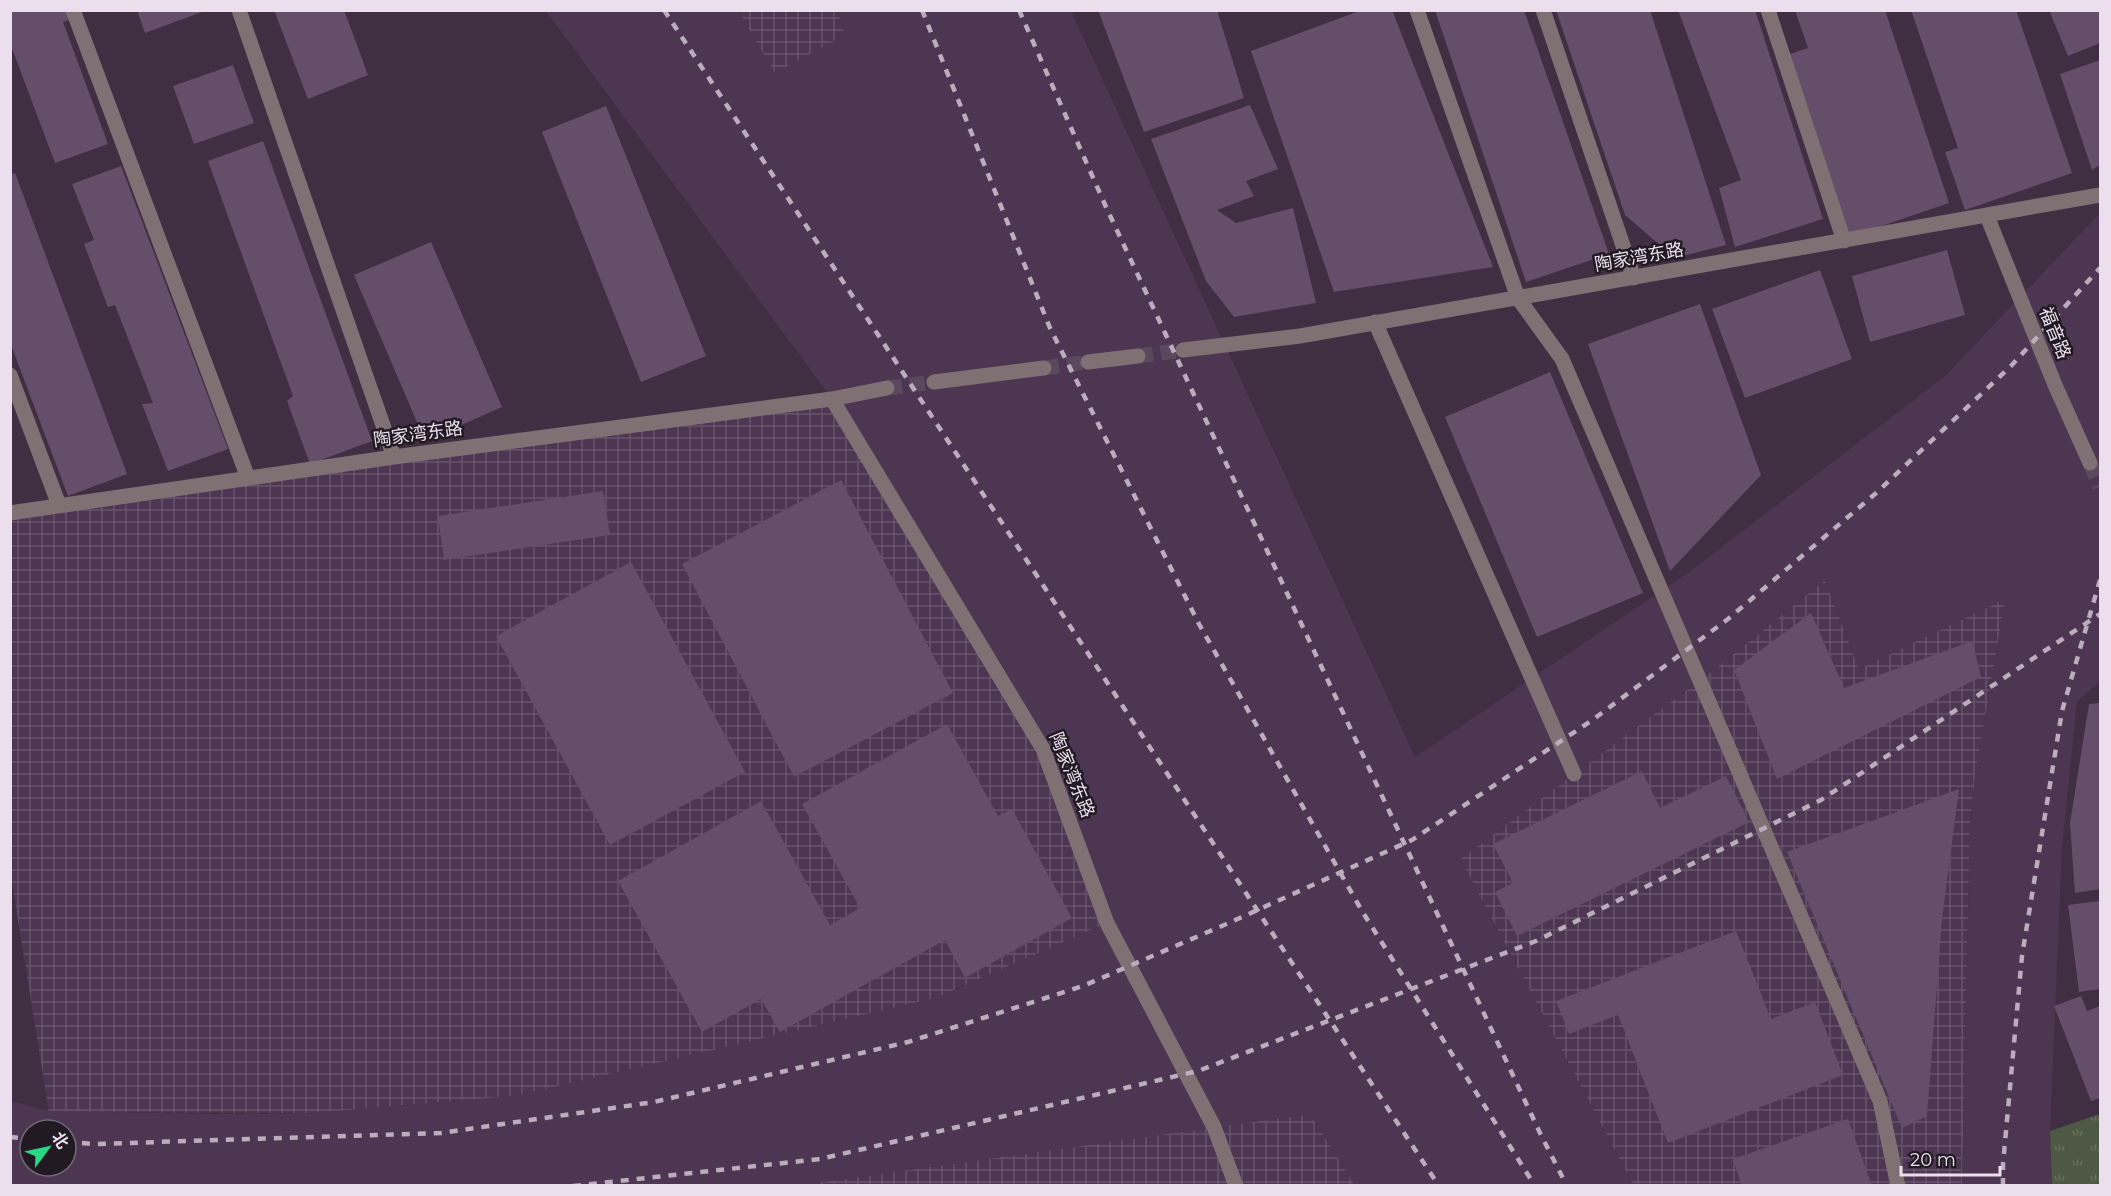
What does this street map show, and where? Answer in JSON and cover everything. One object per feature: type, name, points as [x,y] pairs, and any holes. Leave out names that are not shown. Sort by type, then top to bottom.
[{"type":"street","points":[[73,10],[248,478]]},
{"type":"street","points":[[239,10],[394,457]]},
{"type":"street","points":[[1417,10],[1518,297],[1562,359],[1643,546],[1880,1101],[1898,1185]]},
{"type":"street","points":[[1543,10],[1634,278]]},
{"type":"street","points":[[1768,10],[1844,241]]},
{"type":"street","name":"陶家湾东路","points":[[1183,350],[1299,336],[2100,195]]},
{"type":"street","name":"福音路","points":[[1987,216],[2055,385],[2090,463]]},
{"type":"street","points":[[1375,322],[1574,774]]},
{"type":"street","points":[[1088,362],[1138,356]]},
{"type":"street","points":[[934,382],[1044,368]]},
{"type":"street","points":[[10,375],[59,506]]},
{"type":"street","name":"陶家湾东路","points":[[10,513],[394,457],[832,399],[887,388]]},
{"type":"street","name":"陶家湾东路","points":[[832,399],[1043,749],[1107,923],[1214,1127],[1236,1185]]},
{"type":"shaded area","points":[[546,11],[738,11],[775,73],[845,35],[838,11],[1071,11],[1415,757],[1688,573],[1945,376],[2100,213],[2100,681],[2077,702],[2062,847],[2050,1131],[2052,1185],[1962,1185],[1970,828],[1975,777],[2005,599],[1859,669],[1825,580],[1721,664],[1460,859],[1633,1185],[1355,1185],[1310,1114],[794,1186],[11,1185],[10,1101],[49,1111],[219,1114],[316,1113],[516,1096],[936,998],[1107,923],[1043,749],[832,399]]},
{"type":"shaded area","points":[[738,11],[838,11],[845,35],[775,74]]},
{"type":"shaded area","points":[[832,399],[1043,749],[1107,923],[936,998],[516,1096],[315,1113],[49,1112],[11,877],[10,513]]},
{"type":"shaded area","points":[[1825,580],[1859,669],[2006,598],[1975,777],[1970,828],[1962,1185],[1633,1185],[1460,859],[1721,664]]},
{"type":"shaded area","points":[[1310,1114],[1355,1185],[794,1186],[1214,1127]]},
{"type":"green space","points":[[2100,1114],[2100,1185],[2052,1185],[2050,1131]]},
{"type":"building","points":[[10,10],[68,10],[71,19],[63,22],[108,144],[55,163],[10,43]]},
{"type":"building","points":[[137,10],[201,10],[202,12],[145,33]]},
{"type":"building","points":[[274,10],[344,10],[368,75],[308,99]]},
{"type":"building","points":[[1098,10],[1217,10],[1244,98],[1144,132]]},
{"type":"building","points":[[1362,10],[1392,10],[1493,267],[1334,292],[1251,51]]},
{"type":"building","points":[[1435,10],[1524,10],[1609,254],[1526,282]]},
{"type":"building","points":[[1556,10],[1650,10],[1726,245],[1675,258],[1625,215]]},
{"type":"building","points":[[1678,10],[1755,10],[1823,219],[1735,247],[1719,188],[1741,180]]},
{"type":"building","points":[[1795,10],[1885,10],[1949,203],[1849,237],[1788,55],[1808,48]]},
{"type":"building","points":[[1911,10],[2016,10],[2072,173],[1965,210],[1945,152],[1958,148]]},
{"type":"building","points":[[2049,10],[2100,10],[2100,43],[2068,56]]},
{"type":"building","points":[[2100,60],[2100,165],[2092,170],[2060,74]]},
{"type":"building","points":[[233,65],[254,123],[194,144],[173,86]]},
{"type":"building","points":[[1250,105],[1278,169],[1246,181],[1254,196],[1217,210],[1236,223],[1293,208],[1316,303],[1234,317],[1206,281],[1151,139]]},
{"type":"building","points":[[606,106],[706,356],[641,382],[542,132]]},
{"type":"building","points":[[263,141],[372,441],[310,464],[287,401],[293,396],[208,161]]},
{"type":"building","points":[[121,166],[228,449],[168,471],[142,404],[153,403],[115,305],[108,307],[84,244],[94,240],[72,184]]},
{"type":"building","points":[[15,173],[127,474],[68,496],[10,342],[10,175]]},
{"type":"building","points":[[431,242],[502,407],[425,441],[354,275]]},
{"type":"building","points":[[1947,250],[1965,315],[1870,342],[1852,276]]},
{"type":"building","points":[[1820,270],[1852,359],[1745,398],[1712,309]]},
{"type":"building","points":[[1700,304],[1761,475],[1670,571],[1588,344]]},
{"type":"building","points":[[1550,372],[1643,593],[1537,637],[1445,417]]},
{"type":"building","points":[[841,480],[953,693],[794,777],[682,564]]},
{"type":"building","points":[[603,491],[610,535],[444,560],[438,516]]},
{"type":"building","points":[[631,562],[745,772],[610,845],[496,636]]},
{"type":"building","points":[[1811,613],[1844,688],[1972,641],[1981,677],[1777,779],[1734,670]]},
{"type":"building","points":[[2100,703],[2100,889],[2075,893],[2070,823],[2089,704]]},
{"type":"building","points":[[947,724],[998,816],[1012,809],[1072,918],[965,978],[945,940],[780,1032],[761,999],[702,1032],[618,881],[761,801],[830,925],[860,908],[802,804]]},
{"type":"building","points":[[1642,771],[1660,808],[1726,776],[1749,822],[1517,936],[1495,892],[1513,883],[1493,844]]},
{"type":"building","points":[[1959,789],[1942,919],[1927,1116],[1902,1128],[1787,852]]},
{"type":"building","points":[[2100,901],[2100,989],[2079,992],[2068,905]]},
{"type":"building","points":[[1736,931],[1771,1019],[1815,1002],[1843,1075],[1668,1143],[1618,1015],[1569,1034],[1556,1001]]},
{"type":"building","points":[[2081,996],[2087,1011],[2100,1006],[2100,1098],[2091,1101],[2054,1006]]},
{"type":"building","points":[[1848,1119],[1872,1186],[1742,1186],[1733,1159]]},
{"type":"tunnel","points":[[1138,356],[1183,350]]},
{"type":"tunnel","points":[[1044,368],[1088,362]]},
{"type":"tunnel","points":[[887,388],[934,382]]},
{"type":"tunnel","points":[[2090,463],[2100,487]]},
{"type":"railway","points":[[664,10],[1439,1186]]},
{"type":"railway","points":[[922,10],[1050,328],[1199,624],[1362,911],[1535,1186]]},
{"type":"railway","points":[[1019,10],[1106,207],[1540,1133],[1567,1186]]},
{"type":"railway","points":[[78,1143],[441,1133],[654,1102],[908,1042],[1083,986],[1231,922],[1412,840],[1591,721],[1728,619],[1875,494],[2011,366],[2100,268]]},
{"type":"railway","points":[[2003,1186],[2003,1164],[2022,956],[2062,711],[2100,580]]},
{"type":"railway","points":[[573,1186],[820,1159],[1198,1071],[1536,941],[1821,800],[2100,614]]},
{"type":"railway","points":[[10,1137],[18,1138]]}]
